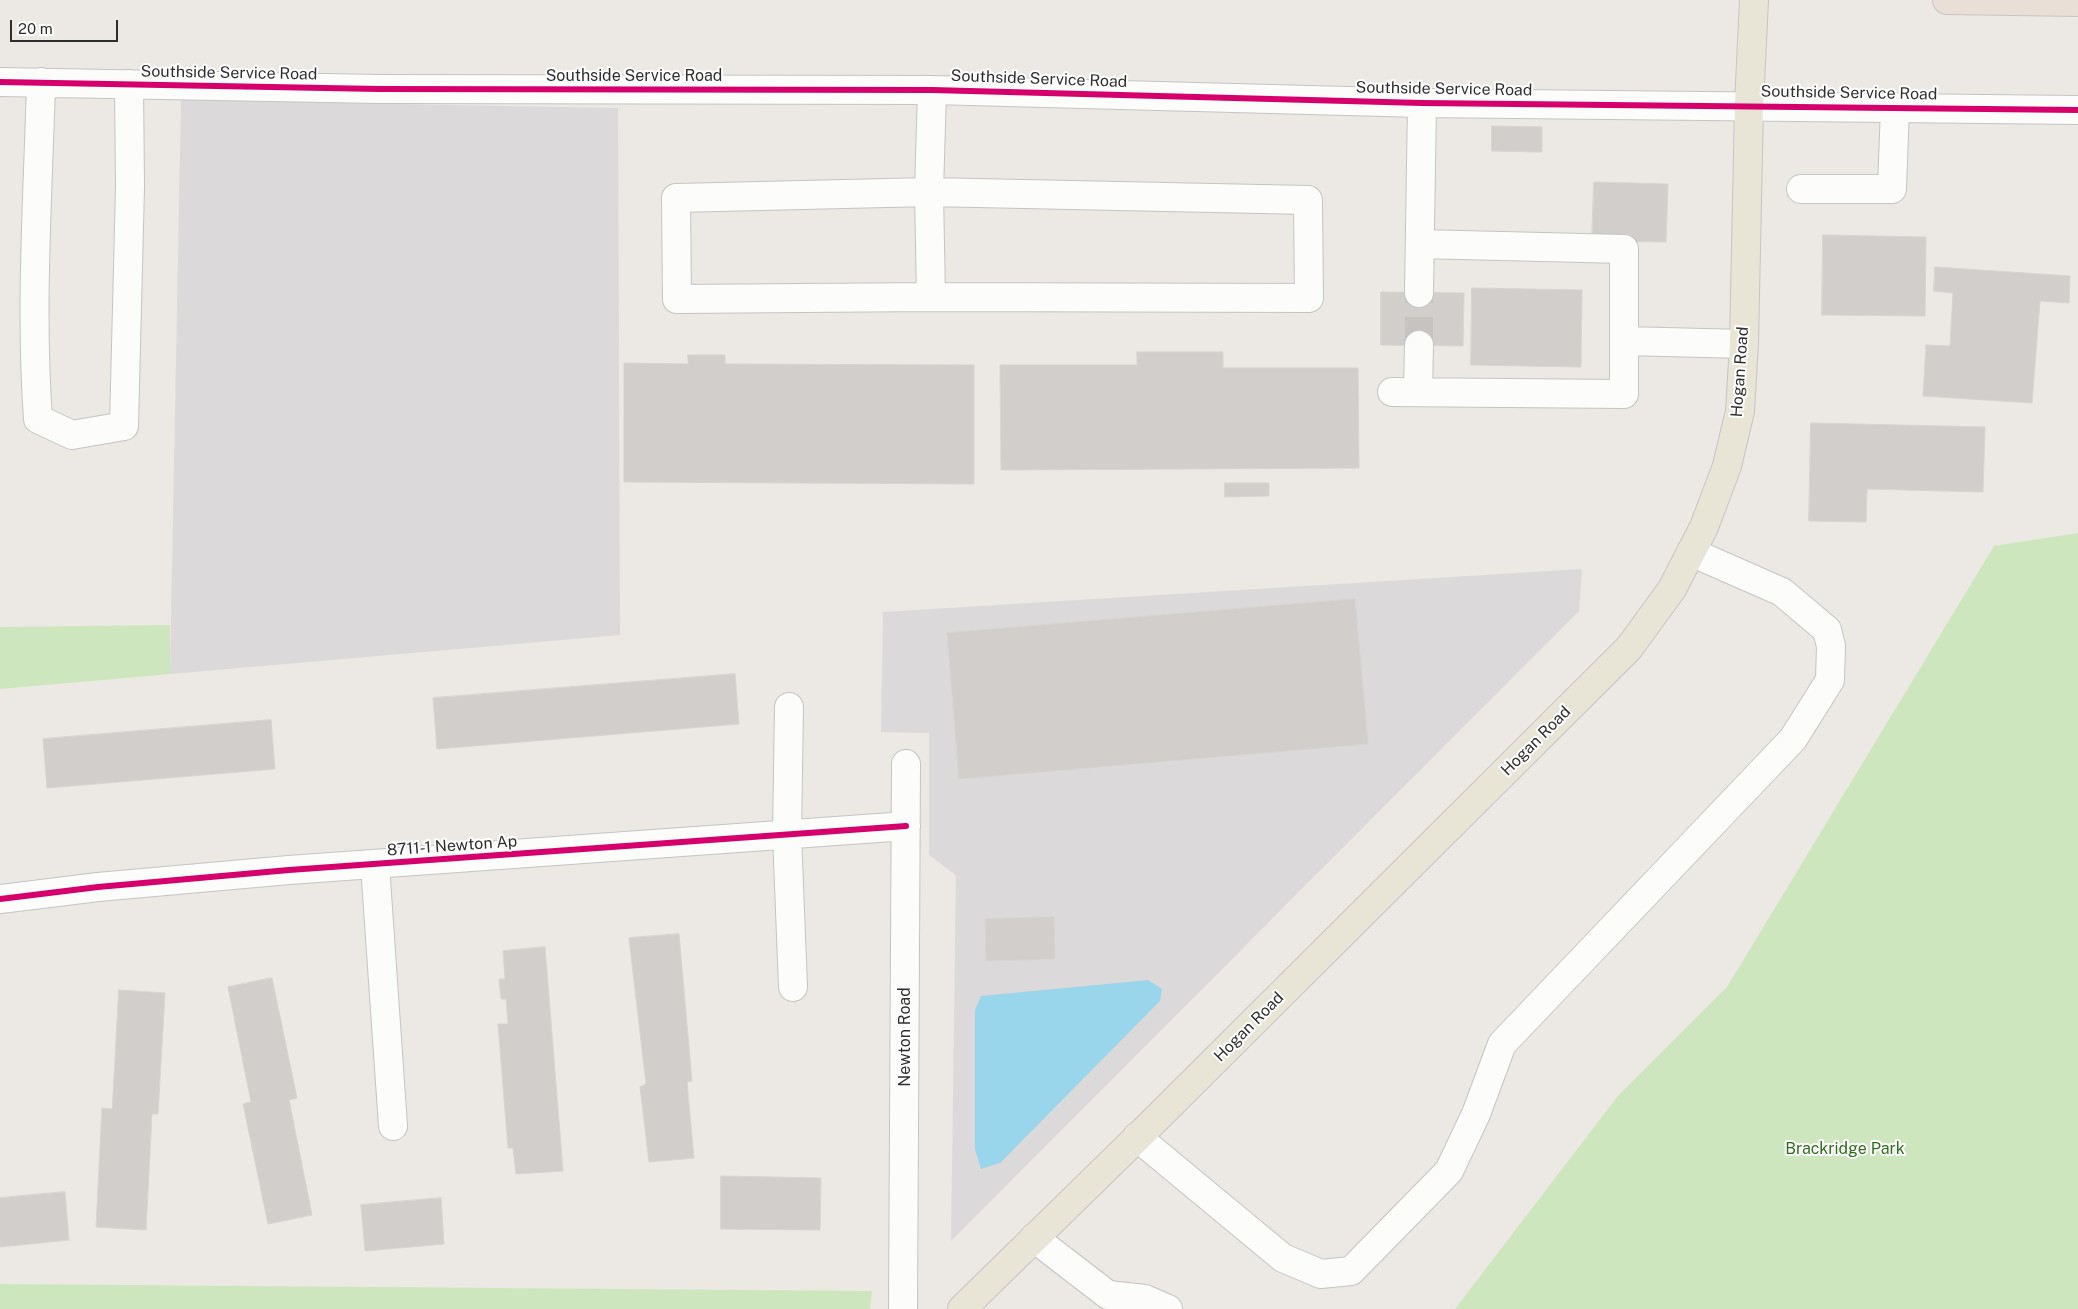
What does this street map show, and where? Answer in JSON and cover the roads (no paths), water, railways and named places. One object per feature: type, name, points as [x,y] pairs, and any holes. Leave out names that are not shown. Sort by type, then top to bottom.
[{"type":"highway","points":[[1947,0],[2078,2]]},
{"type":"main road","name":"Hogan Road","points":[[962,1309],[1629,648],[1672,589],[1704,527],[1727,466],[1740,411],[1744,344],[1749,106],[1754,0]]},
{"type":"street","name":"Southside Service Road","points":[[0,82],[380,89],[932,90],[1422,103],[2078,110]]},
{"type":"street","points":[[41,82],[36,261],[36,380],[38,419],[72,435],[124,426],[130,187],[129,84]]},
{"type":"street","points":[[931,297],[930,192],[932,90]]},
{"type":"street","points":[[1420,293],[1422,103]]},
{"type":"street","points":[[1801,189],[1892,190],[1895,108]]},
{"type":"street","points":[[930,192],[1308,200],[1309,298],[931,297],[677,299],[676,198],[930,192]]},
{"type":"street","points":[[1419,345],[1405,392],[1624,394],[1624,249],[1420,244]]},
{"type":"street","points":[[1624,341],[1744,344]]},
{"type":"street","points":[[1137,1137],[1282,1258],[1321,1274],[1351,1271],[1449,1171],[1476,1114],[1502,1044],[1793,739],[1830,680],[1831,646],[1827,630],[1782,592],[1692,552]]},
{"type":"street","points":[[789,708],[787,834],[792,987]]},
{"type":"street","name":"Newton Road","points":[[903,1309],[906,764]]},
{"type":"street","name":"8711-1 Newton Ap","points":[[0,899],[98,887],[270,872],[906,826]]},
{"type":"street","points":[[376,865],[393,1126]]},
{"type":"street","points":[[1034,1238],[1108,1295],[1145,1299],[1168,1309]]},
{"type":"water","points":[[1148,980],[1162,989],[1160,1001],[1000,1163],[981,1169],[975,1149],[975,1010],[981,996]]},
{"type":"tunnel","points":[[1419,293],[1419,345]]},
{"type":"park label","name":"Brackridge Park","points":[[1845,1149]]}]
